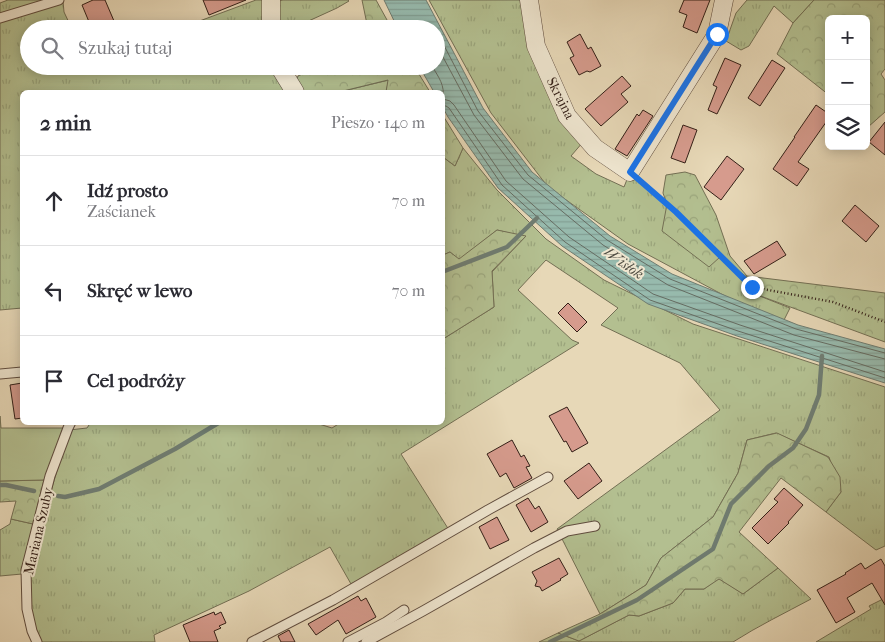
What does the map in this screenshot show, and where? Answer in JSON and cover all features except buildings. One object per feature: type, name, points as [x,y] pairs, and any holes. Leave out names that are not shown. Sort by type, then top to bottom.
[{"type":"street","points":[[270,20],[271,0]]},
{"type":"street","name":"Skrajna","points":[[529,0],[536,46],[567,116],[595,148],[630,172]]},
{"type":"street","points":[[630,172],[717,34],[724,0]]},
{"type":"street","points":[[284,75],[294,90]]},
{"type":"lane","points":[[0,18],[59,0]]},
{"type":"lane","points":[[0,374],[20,372]]},
{"type":"lane","name":"Mariana Szuby","points":[[37,642],[32,631],[27,609],[26,570],[50,476],[70,425]]},
{"type":"lane","points":[[252,642],[333,600],[548,477]]},
{"type":"lane","points":[[366,642],[567,531],[595,526]]},
{"type":"lane","points":[[348,642],[404,610]]},
{"type":"path","points":[[630,172],[676,212],[752,287],[833,302],[885,322]]},
{"type":"green space","points":[[8,0],[51,0],[0,15],[0,3]]},
{"type":"green space","points":[[256,0],[268,0],[268,20],[202,20]]},
{"type":"green space","points":[[283,0],[349,1],[311,20],[274,20],[275,2]]},
{"type":"green space","points":[[362,0],[376,0],[387,20],[366,20]]},
{"type":"green space","points":[[429,0],[524,0],[583,142],[571,156],[596,174],[624,187],[630,172],[667,204],[727,263],[747,277],[747,291],[790,308],[784,320],[742,305],[628,244],[548,187],[491,113],[445,29],[445,20],[440,20]]},
{"type":"green space","points":[[747,0],[814,0],[793,23],[774,6],[749,46],[741,50],[726,41],[736,13]]},
{"type":"green space","points":[[814,0],[885,0],[885,69],[881,74],[885,80],[885,112],[870,125],[870,15],[825,15],[825,92],[777,54],[793,23]]},
{"type":"green space","points":[[63,1],[64,12],[68,20],[20,20],[20,75],[281,75],[292,90],[20,90],[20,308],[0,310],[0,19]]},
{"type":"green space","points":[[420,75],[429,90],[386,90],[388,80],[347,90],[299,90],[295,83],[298,76]]},
{"type":"green space","points":[[389,80],[386,90],[347,90]]},
{"type":"green space","points":[[445,119],[463,148],[455,166],[445,158]]},
{"type":"green space","points":[[463,148],[497,190],[546,239],[604,280],[693,324],[885,387],[885,546],[876,550],[826,512],[841,492],[829,457],[776,433],[747,440],[738,473],[713,517],[661,558],[646,585],[600,614],[557,529],[720,410],[680,363],[601,325],[618,308],[546,260],[518,290],[572,340],[579,343],[401,454],[449,530],[351,584],[330,547],[249,591],[154,635],[155,642],[42,642],[37,635],[31,615],[29,579],[34,566],[36,542],[69,430],[87,428],[89,425],[322,425],[332,428],[337,425],[445,425],[445,338],[494,307],[492,272],[525,237],[497,230],[459,260],[450,252],[445,254],[445,158],[455,166]]},
{"type":"green space","points":[[685,172],[695,175],[716,215],[730,256],[747,276],[885,293],[885,342],[747,291],[747,277],[720,257],[709,267],[662,231],[667,204],[663,193],[666,175]]},
{"type":"green space","points":[[497,230],[526,236],[492,271],[494,307],[445,338],[445,254],[450,252],[459,259]]},
{"type":"green space","points":[[0,416],[1,428],[63,428],[44,480],[0,481]]},
{"type":"green space","points":[[777,433],[828,457],[840,477],[841,492],[826,512],[781,478],[739,532],[778,568],[743,594],[719,579],[704,589],[685,589],[673,603],[639,616],[629,615],[579,641],[558,633],[600,614],[646,585],[661,558],[713,517],[738,473],[747,440]]},
{"type":"green space","points":[[44,480],[33,524],[11,519],[16,501],[0,502],[0,481]]},
{"type":"green space","points":[[11,519],[33,524],[22,574],[0,576],[0,530],[10,524]]},
{"type":"green space","points":[[778,568],[811,599],[733,642],[539,642],[558,633],[579,641],[629,615],[639,616],[673,603],[685,589],[704,589],[719,578],[743,594]]},
{"type":"green space","points":[[885,598],[885,642],[816,642],[871,609],[869,606]]},
{"type":"water","points":[[384,0],[426,0],[437,20],[394,20]]},
{"type":"water","name":"Wisłok","points":[[445,36],[483,108],[532,172],[610,236],[672,274],[798,325],[885,349],[885,383],[737,336],[648,304],[562,246],[498,188],[445,112],[445,90],[433,90],[424,75],[445,75]]},
{"type":"waterway","points":[[445,271],[507,247],[537,218]]},
{"type":"waterway","points":[[550,642],[637,600],[713,549],[731,504],[769,466],[793,448],[806,429],[819,395],[822,356]]},
{"type":"waterway","points":[[58,496],[65,497],[99,489],[175,449],[215,425]]},
{"type":"waterway","points":[[0,485],[34,491]]},
{"type":"route","points":[[717,34],[630,172],[676,212],[752,287]]}]
